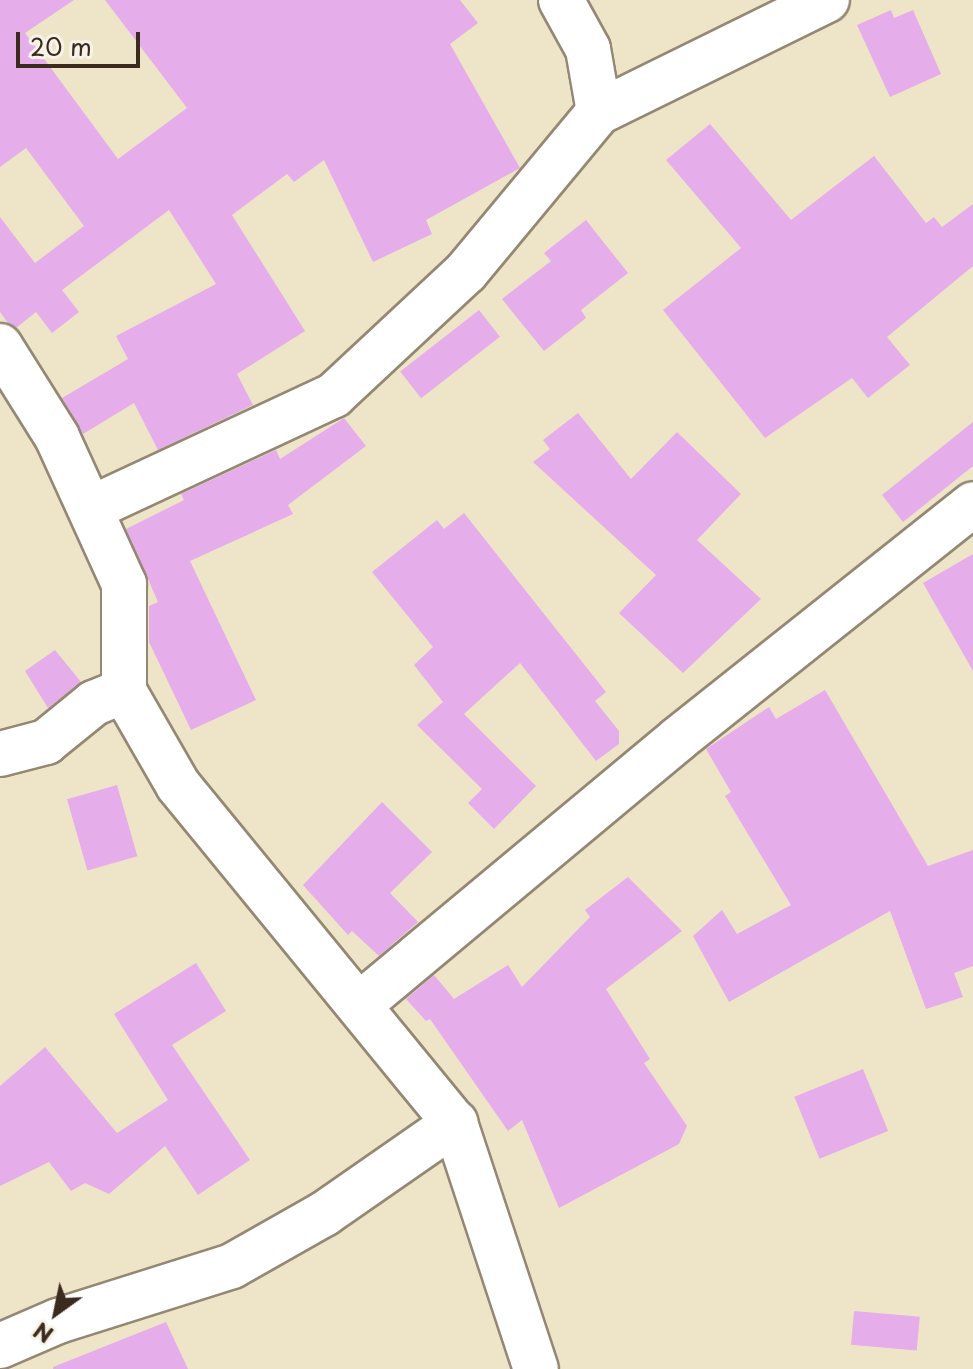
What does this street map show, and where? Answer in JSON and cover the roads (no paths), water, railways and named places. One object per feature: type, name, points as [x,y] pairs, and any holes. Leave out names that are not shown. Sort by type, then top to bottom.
[{"type":"street","points":[[561,0],[588,49],[599,112]]},
{"type":"street","points":[[92,508],[334,395],[466,272],[599,112],[827,0]]},
{"type":"street","points":[[0,346],[57,437],[92,508],[124,584],[124,691],[178,785],[455,1123],[536,1369]]},
{"type":"street","points":[[359,1005],[678,739],[973,504]]},
{"type":"street","points":[[0,754],[46,742],[94,703],[124,691]]},
{"type":"street","points":[[0,1346],[58,1321],[232,1266],[324,1214],[455,1123]]}]
